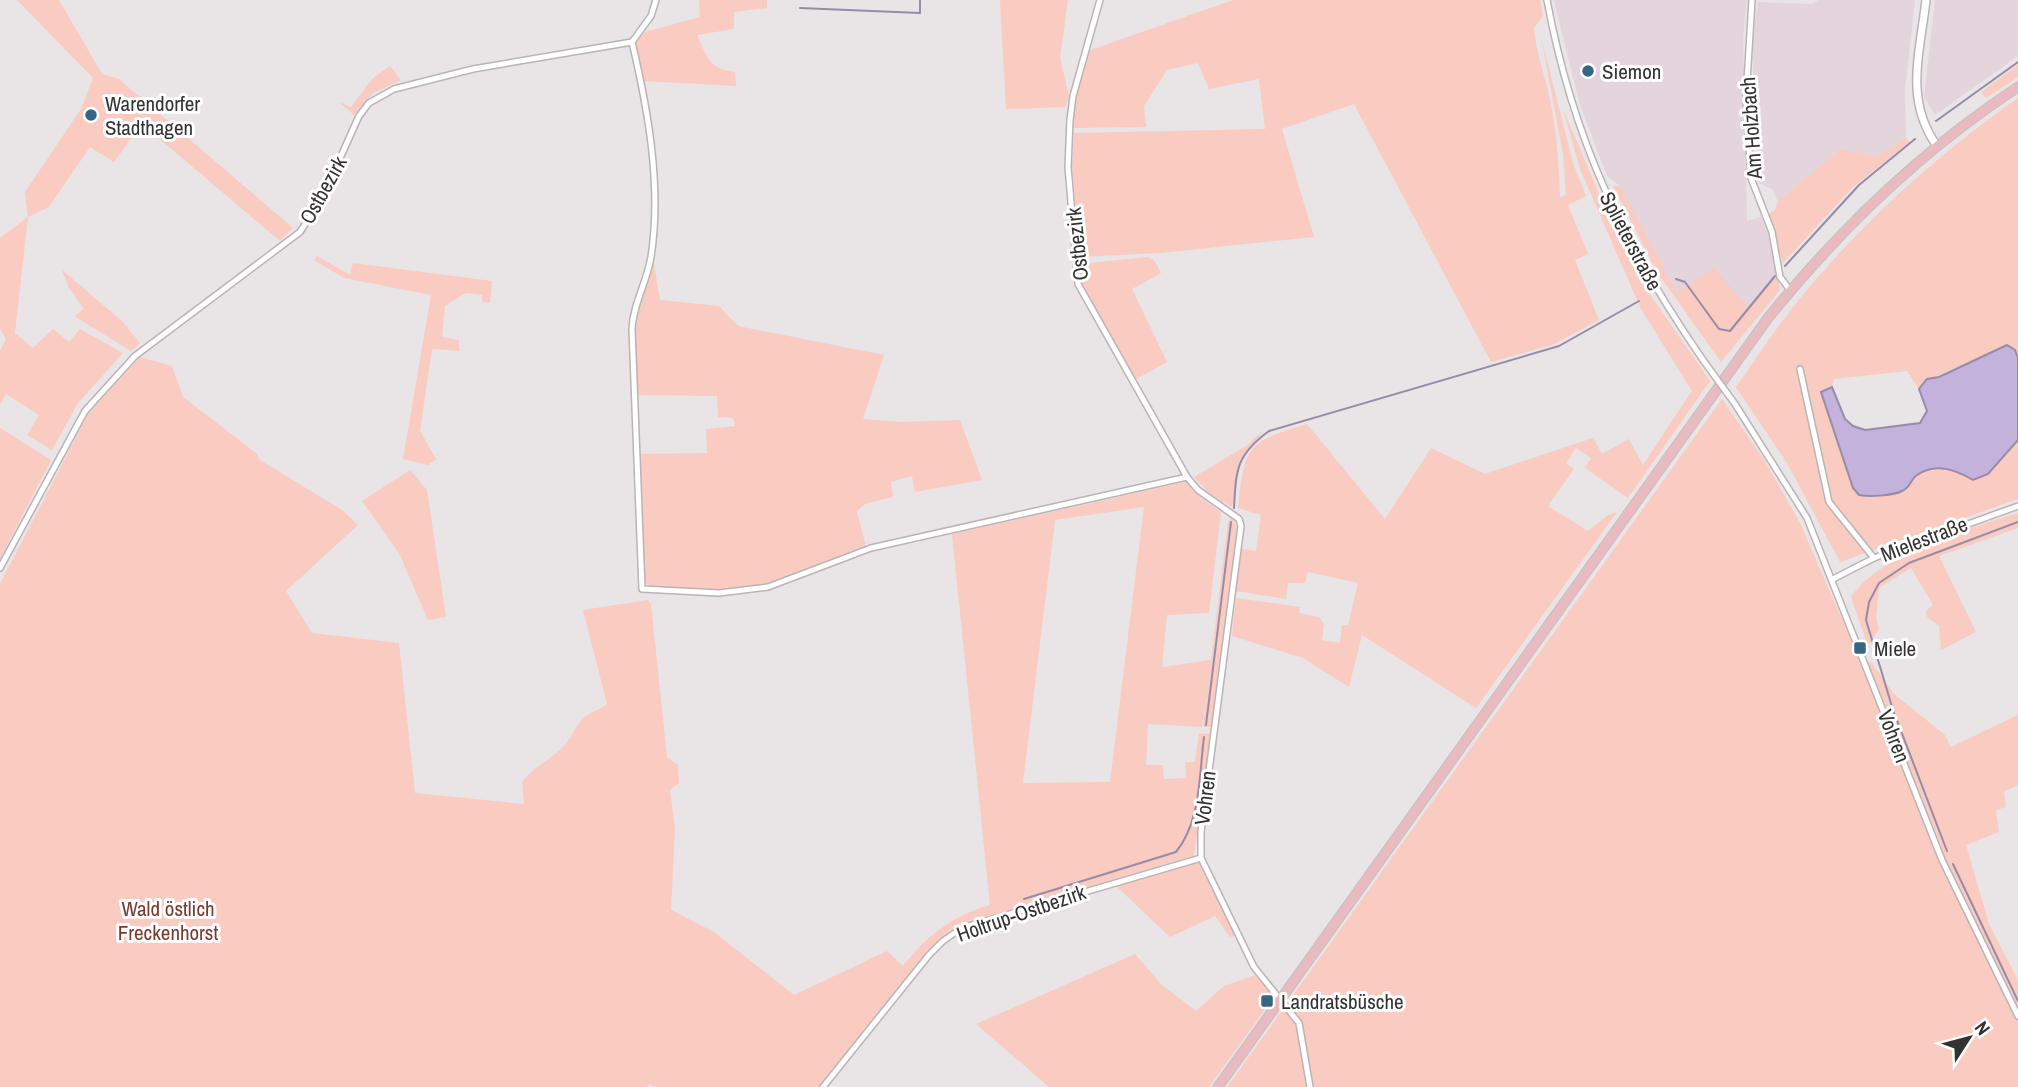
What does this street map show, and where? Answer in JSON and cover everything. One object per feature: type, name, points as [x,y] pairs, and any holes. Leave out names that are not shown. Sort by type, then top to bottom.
[{"type":"main road","points":[[1218,1087],[1719,383],[1790,290],[1841,234],[1937,146],[2018,87]]},
{"type":"street","points":[[656,0],[651,16],[632,42],[649,123],[653,191],[651,257],[633,310],[632,329],[642,589],[719,593],[768,587],[871,548],[1187,477]]},
{"type":"street","name":"Ostbezirk","points":[[1100,0],[1073,96],[1070,120],[1068,167],[1078,284],[1187,477],[1209,498]]},
{"type":"street","name":"Splieterstraße","points":[[1547,0],[1572,104],[1604,191],[1654,286],[1770,456]]},
{"type":"street","name":"Am Holzbach","points":[[1752,0],[1748,37],[1747,107],[1751,178],[1762,201],[1780,277],[1790,290]]},
{"type":"street","points":[[1926,0],[1916,103],[1923,123],[1937,146]]},
{"type":"street","name":"Ostbezirk","points":[[1,567],[85,411],[135,356],[300,232],[323,197],[359,116],[369,103],[394,89],[473,69],[632,42]]},
{"type":"street","points":[[1800,369],[1829,502],[1874,558]]},
{"type":"street","name":"Vohren","points":[[1770,456],[1807,518],[1942,860],[2018,1016]]},
{"type":"street","name":"Vohren","points":[[1209,498],[1231,511],[1241,526],[1201,832],[1201,858],[1254,967],[1299,1023],[1310,1087]]},
{"type":"street","name":"Mielestraße","points":[[1833,579],[1874,558],[2018,506]]},
{"type":"street","name":"Holtrup-Ostbezirk","points":[[823,1087],[929,955],[962,928],[1201,858]]},
{"type":"shaded area","points":[[1554,0],[1747,0],[1743,37],[1747,221],[1761,217],[1768,234],[1777,276],[1748,308],[1677,292],[1620,186],[1607,176],[1579,102]]},
{"type":"shaded area","points":[[1819,0],[1915,0],[1905,91],[1906,138],[1878,156],[1841,149],[1778,201],[1772,189],[1759,183],[1754,172],[1753,36],[1758,2],[1811,4]]},
{"type":"shaded area","points":[[1935,0],[2018,0],[2018,56],[1935,115],[1924,97]]},
{"type":"shaded area","points":[[2007,345],[2015,350],[2018,358],[2018,440],[1988,474],[1973,480],[1946,469],[1931,469],[1917,475],[1905,490],[1898,493],[1881,496],[1859,495],[1853,488],[1821,392],[1832,387],[1845,419],[1853,426],[1865,430],[1920,423],[1927,411],[1919,389],[1927,379],[1939,377]]},
{"type":"green space","points":[[17,0],[59,0],[102,74],[119,79],[293,228],[280,241],[142,124],[114,162],[90,147],[49,207],[28,217],[25,192],[81,109],[93,78]]},
{"type":"green space","points":[[699,0],[767,0],[767,8],[734,12],[734,29],[697,35],[714,65],[735,72],[736,86],[644,81],[636,43],[645,32],[700,17]]},
{"type":"green space","points":[[1000,0],[1068,0],[1060,58],[1069,96],[1065,107],[1006,109]]},
{"type":"green space","points":[[1233,0],[1540,0],[1543,16],[1534,28],[1553,116],[1560,197],[1566,195],[1563,154],[1541,37],[1573,163],[1586,196],[1568,205],[1588,254],[1575,260],[1599,320],[1552,345],[1491,362],[1354,104],[1282,129],[1314,237],[1160,253],[1080,257],[1072,165],[1074,133],[1265,129],[1259,79],[1209,89],[1198,63],[1167,70],[1144,106],[1146,127],[1073,128],[1075,96],[1088,51]]},
{"type":"green space","points":[[2018,65],[2018,77],[1986,98],[1981,92]]},
{"type":"green space","points":[[390,66],[401,80],[373,93],[354,115],[339,102],[351,107],[373,78]]},
{"type":"green space","points":[[2018,98],[2018,358],[2015,350],[1977,360],[1951,369],[1919,389],[1907,371],[1834,379],[1832,387],[1821,392],[1853,488],[1859,495],[1911,484],[1919,473],[1952,467],[1974,480],[1988,474],[2018,440],[2018,499],[1840,562],[1787,463],[1736,387],[1793,307],[1851,241],[1903,190],[1959,142]]},
{"type":"green space","points":[[1563,109],[1616,234],[1649,293],[1710,381],[1628,498],[1585,468],[1591,458],[1576,448],[1566,463],[1574,469],[1548,506],[1588,531],[1608,515],[1617,512],[1476,708],[1362,635],[1349,687],[1303,658],[1232,636],[1236,598],[1300,607],[1299,613],[1319,617],[1324,624],[1322,640],[1340,643],[1342,625],[1348,625],[1358,583],[1308,572],[1305,583],[1288,583],[1286,599],[1235,591],[1241,549],[1256,551],[1261,515],[1238,508],[1243,471],[1252,449],[1271,436],[1307,424],[1385,519],[1431,448],[1485,474],[1593,438],[1602,454],[1629,439],[1643,465],[1692,391],[1641,309],[1580,169]]},
{"type":"green space","points":[[1906,138],[1910,142],[1854,186],[1783,263],[1768,214],[1775,210],[1778,201],[1841,149],[1878,156]]},
{"type":"green space","points":[[1613,186],[1620,186],[1677,292],[1714,268],[1748,307],[1777,276],[1780,290],[1721,362],[1657,272]]},
{"type":"green space","points":[[28,217],[15,333],[33,348],[53,329],[69,342],[80,329],[123,353],[78,403],[52,450],[27,435],[39,415],[6,394],[0,405],[0,351],[6,339],[0,329],[0,238]]},
{"type":"green space","points":[[317,256],[350,275],[353,263],[492,281],[490,303],[482,302],[482,295],[466,293],[445,306],[442,337],[459,340],[459,351],[432,349],[420,431],[436,459],[428,465],[403,459],[431,295],[344,278],[314,260]]},
{"type":"green space","points":[[1148,257],[1154,260],[1161,273],[1132,289],[1167,362],[1136,379],[1081,284],[1081,264]]},
{"type":"green space","points":[[653,258],[660,300],[719,306],[738,326],[884,355],[863,419],[901,422],[960,420],[982,480],[915,492],[912,476],[891,482],[893,497],[865,504],[857,511],[866,547],[767,585],[728,591],[651,587],[645,582],[639,454],[707,453],[706,429],[735,426],[733,418],[718,417],[717,396],[637,395],[635,314],[641,306]]},
{"type":"green space","points":[[62,270],[122,321],[140,343],[131,351],[74,316],[84,309],[69,288]]},
{"type":"green space","name":"Wald östlich Freckenhorst","points":[[140,357],[172,366],[183,397],[256,453],[260,460],[342,510],[358,525],[286,591],[312,633],[399,643],[415,793],[524,804],[522,782],[563,747],[583,718],[607,704],[583,610],[648,600],[651,604],[667,757],[678,765],[679,783],[670,790],[675,828],[671,910],[714,932],[794,995],[887,951],[903,966],[921,945],[942,928],[964,915],[990,905],[952,534],[1186,482],[1202,499],[1221,512],[1209,613],[1167,615],[1162,667],[1211,660],[1228,522],[1232,517],[1237,528],[1212,727],[1203,727],[1208,684],[1202,727],[1148,724],[1146,765],[1163,765],[1164,779],[1186,778],[1185,762],[1195,762],[1199,734],[1211,733],[1194,856],[978,919],[950,930],[924,956],[819,1087],[654,1087],[650,1084],[647,1087],[0,1087],[0,584],[88,414]],"holes":[[[1144,507],[1110,782],[1023,783],[1055,520]]]},
{"type":"green space","points":[[1722,399],[1765,461],[1800,523],[1862,665],[1871,662],[1894,694],[1945,735],[1951,747],[2018,715],[2018,785],[2004,792],[2006,807],[1996,810],[1999,832],[1966,845],[1989,924],[2018,980],[2018,1087],[1227,1087]]},
{"type":"green space","points":[[0,428],[51,460],[0,559]]},
{"type":"green space","points":[[1263,431],[1241,461],[1232,507],[1210,494],[1194,477],[1246,446]]},
{"type":"green space","points":[[410,470],[427,490],[446,617],[428,620],[399,553],[362,501]]},
{"type":"green space","points":[[2018,513],[2018,528],[1939,556],[1976,632],[1941,650],[1939,626],[1927,617],[1926,611],[1933,605],[1911,568],[1879,588],[1876,619],[1879,629],[1868,646],[1851,597],[1864,582],[1882,568],[1927,544]]},
{"type":"green space","points":[[1201,861],[1236,935],[1230,937],[1215,916],[1170,937],[1115,885]]},
{"type":"green space","points":[[1135,954],[1162,985],[1196,1011],[1224,986],[1255,975],[1274,997],[1209,1087],[1049,1087],[976,1024]]},
{"type":"waterway","points":[[800,8],[920,13],[920,0]]},
{"type":"waterway","points":[[1936,121],[2018,62]]},
{"type":"waterway","points":[[1785,266],[1859,185],[1915,139]]},
{"type":"waterway","points":[[1676,279],[1685,282],[1719,329],[1730,331],[1775,276]]},
{"type":"waterway","points":[[1234,508],[1240,464],[1250,448],[1269,431],[1559,346],[1639,301]]},
{"type":"waterway","points":[[1206,725],[1231,522]]},
{"type":"waterway","points":[[1947,851],[1893,710],[1866,620],[1869,602],[1879,583],[1909,563],[2018,522]]},
{"type":"waterway","points":[[1024,899],[1176,852],[1195,812],[1204,737]]},
{"type":"waterway","points":[[1953,864],[2018,1001]]},
{"type":"place","name":"Siemon","points":[[1588,71]]},
{"type":"place","name":"Warendorfer Stadthagen","points":[[91,115]]},
{"type":"place","name":"Miele","points":[[1860,648]]},
{"type":"place","name":"Landratsbüsche","points":[[1267,1001]]}]
